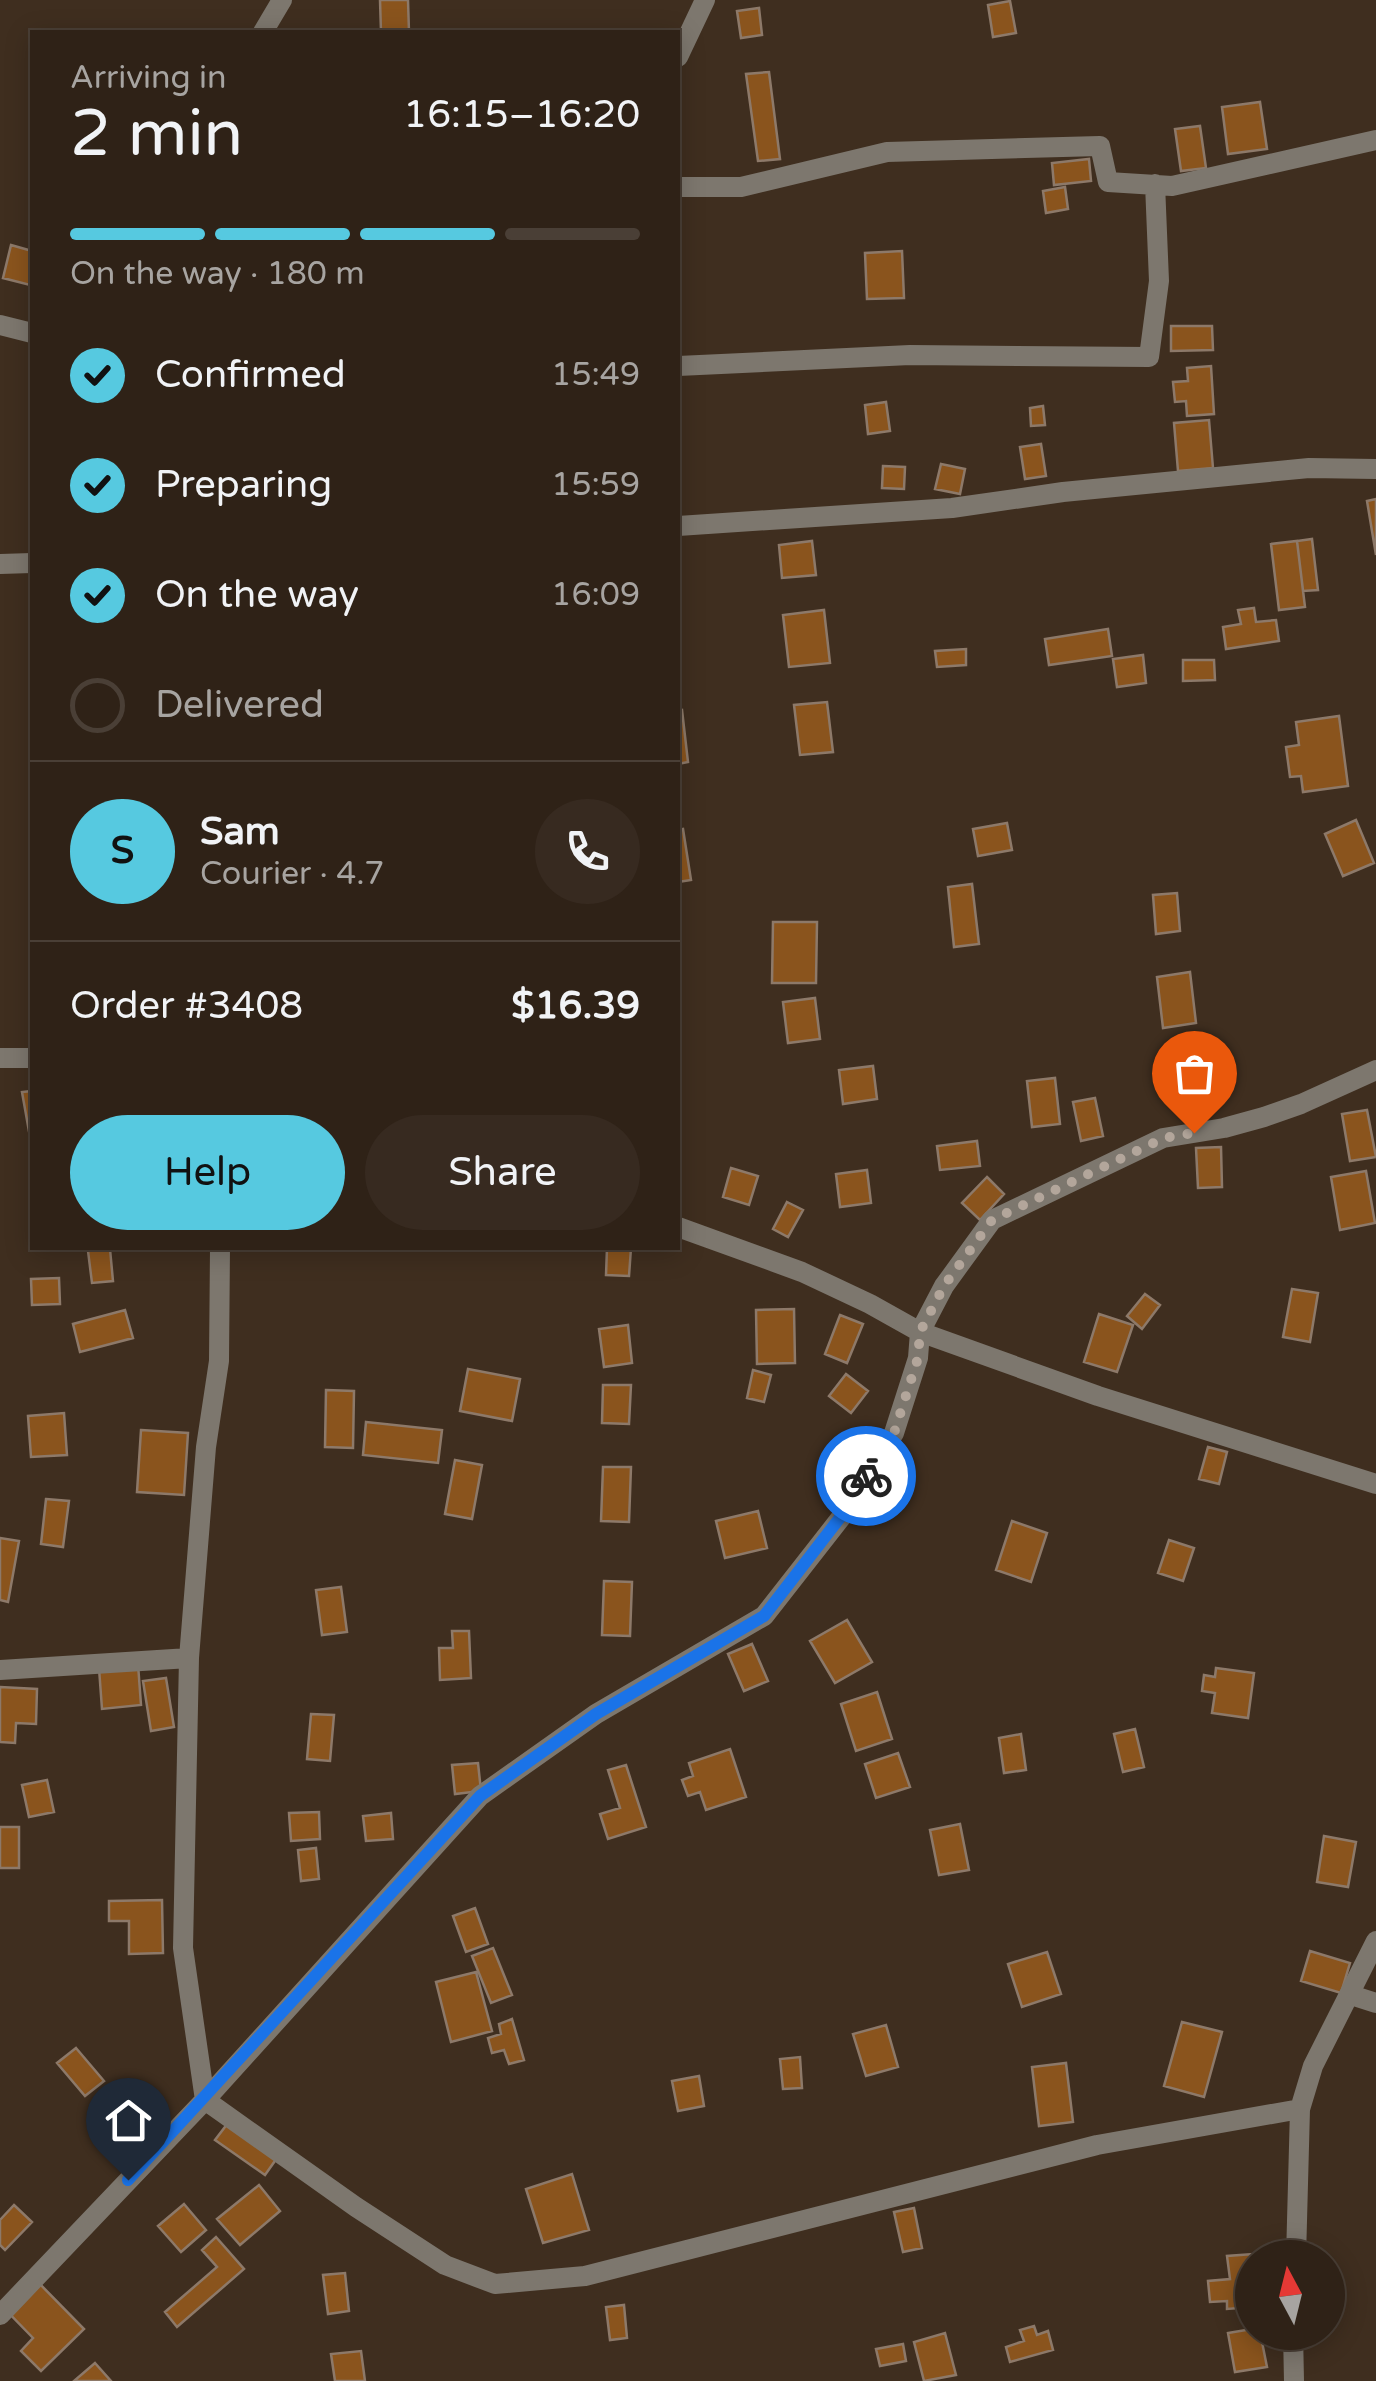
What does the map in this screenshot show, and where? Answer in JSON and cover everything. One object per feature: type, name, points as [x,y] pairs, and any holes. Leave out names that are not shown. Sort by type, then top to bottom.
[{"type":"street","points":[[264,30],[282,0]]},
{"type":"street","points":[[680,53],[705,0]]},
{"type":"street","points":[[680,187],[741,186],[887,152],[1100,146],[1108,182],[1172,186],[1376,140]]},
{"type":"street","points":[[680,366],[910,355],[1149,357],[1159,281],[1155,184]]},
{"type":"street","points":[[0,325],[30,332]]},
{"type":"street","points":[[680,526],[952,508],[1063,492],[1309,468],[1376,470]]},
{"type":"street","points":[[0,564],[30,563]]},
{"type":"street","points":[[0,1058],[30,1058]]},
{"type":"street","points":[[0,2315],[204,2100],[480,1796],[596,1714],[764,1616],[842,1515],[894,1433],[918,1358],[920,1332],[944,1286],[992,1220],[1164,1138],[1264,1117],[1376,1070]]},
{"type":"street","points":[[680,1228],[802,1272],[920,1332],[1098,1396],[1376,1484]]},
{"type":"street","points":[[220,1250],[218,1361],[206,1447],[189,1658],[183,1948],[204,2100],[444,2266],[495,2284],[586,2276],[1098,2145],[1300,2109]]},
{"type":"street","points":[[0,1670],[189,1658]]},
{"type":"street","points":[[1296,2240],[1300,2109],[1314,2066],[1376,1941]]},
{"type":"street","points":[[1351,1995],[1376,2003]]},
{"type":"street","points":[[1293,2350],[1294,2381]]},
{"type":"building","points":[[380,0],[408,0],[409,30],[381,30]]},
{"type":"building","points":[[1010,1],[1016,33],[993,37],[988,5]]},
{"type":"building","points":[[759,8],[762,35],[741,38],[737,11]]},
{"type":"building","points":[[769,72],[780,159],[758,161],[746,74]]},
{"type":"building","points":[[1260,102],[1267,149],[1228,154],[1222,107]]},
{"type":"building","points":[[1200,126],[1206,168],[1181,171],[1175,129]]},
{"type":"building","points":[[1089,159],[1091,181],[1054,185],[1052,163]]},
{"type":"building","points":[[1065,187],[1068,209],[1046,213],[1043,191]]},
{"type":"building","points":[[11,245],[30,250],[30,285],[3,278]]},
{"type":"building","points":[[902,251],[904,298],[867,299],[865,253]]},
{"type":"building","points":[[1171,326],[1212,326],[1213,350],[1171,351]]},
{"type":"building","points":[[1211,366],[1214,414],[1187,416],[1186,401],[1175,402],[1173,382],[1188,381],[1187,368]]},
{"type":"building","points":[[886,402],[890,431],[868,434],[865,405]]},
{"type":"building","points":[[1043,406],[1045,425],[1031,426],[1030,408]]},
{"type":"building","points":[[1209,420],[1213,468],[1178,471],[1174,423]]},
{"type":"building","points":[[1041,444],[1046,476],[1025,479],[1020,447]]},
{"type":"building","points":[[941,464],[965,469],[960,494],[935,489]]},
{"type":"building","points":[[883,466],[905,467],[904,489],[882,488]]},
{"type":"building","points":[[1376,499],[1376,555],[1367,501]]},
{"type":"building","points":[[1312,539],[1318,590],[1303,591],[1297,541]]},
{"type":"building","points":[[812,541],[816,575],[782,578],[779,545]]},
{"type":"building","points":[[1297,541],[1305,607],[1279,610],[1271,544]]},
{"type":"building","points":[[1254,608],[1256,622],[1276,620],[1279,641],[1226,649],[1223,627],[1241,624],[1238,610]]},
{"type":"building","points":[[824,610],[830,663],[789,667],[783,615]]},
{"type":"building","points":[[1108,629],[1112,656],[1049,665],[1045,639]]},
{"type":"building","points":[[966,649],[966,665],[937,667],[935,651]]},
{"type":"building","points":[[1143,655],[1146,683],[1117,687],[1113,659]]},
{"type":"building","points":[[1183,660],[1214,660],[1215,680],[1183,681]]},
{"type":"building","points":[[827,702],[833,752],[800,755],[794,705]]},
{"type":"building","points":[[680,710],[688,762],[680,764]]},
{"type":"building","points":[[1339,716],[1348,786],[1303,792],[1301,776],[1290,777],[1286,747],[1299,745],[1296,722]]},
{"type":"building","points":[[1356,820],[1374,863],[1343,876],[1325,834]]},
{"type":"building","points":[[1007,823],[1012,850],[978,856],[973,829]]},
{"type":"building","points":[[683,829],[691,880],[680,882]]},
{"type":"building","points":[[972,884],[979,944],[954,947],[948,887]]},
{"type":"building","points":[[1177,893],[1180,931],[1156,934],[1153,895]]},
{"type":"building","points":[[773,922],[817,922],[816,983],[772,983]]},
{"type":"building","points":[[1190,972],[1196,1023],[1163,1028],[1157,977]]},
{"type":"building","points":[[815,998],[820,1039],[788,1043],[783,1002]]},
{"type":"building","points":[[873,1066],[877,1099],[843,1104],[839,1070]]},
{"type":"building","points":[[1055,1078],[1060,1124],[1032,1127],[1027,1081]]},
{"type":"building","points":[[30,1091],[30,1137],[22,1092]]},
{"type":"building","points":[[1095,1098],[1103,1136],[1081,1141],[1073,1102]]},
{"type":"building","points":[[1367,1110],[1376,1157],[1350,1161],[1342,1114]]},
{"type":"building","points":[[977,1141],[980,1166],[940,1170],[937,1146]]},
{"type":"building","points":[[1221,1147],[1222,1187],[1198,1188],[1196,1148]]},
{"type":"building","points":[[731,1168],[758,1176],[749,1205],[723,1197]]},
{"type":"building","points":[[867,1170],[871,1203],[840,1207],[836,1174]]},
{"type":"building","points":[[1366,1171],[1375,1223],[1340,1230],[1331,1177]]},
{"type":"building","points":[[987,1177],[1004,1194],[980,1220],[962,1203]]},
{"type":"building","points":[[787,1202],[803,1210],[788,1237],[773,1229]]},
{"type":"building","points":[[110,1250],[113,1281],[92,1283],[88,1251]]},
{"type":"building","points":[[607,1250],[631,1250],[629,1276],[606,1275]]},
{"type":"building","points":[[59,1278],[60,1304],[32,1305],[31,1279]]},
{"type":"building","points":[[1292,1289],[1318,1293],[1310,1342],[1283,1337]]},
{"type":"building","points":[[1145,1294],[1160,1305],[1142,1329],[1127,1316]]},
{"type":"building","points":[[794,1309],[795,1363],[757,1364],[756,1310]]},
{"type":"building","points":[[125,1310],[133,1338],[80,1352],[73,1324]]},
{"type":"building","points":[[1099,1314],[1133,1325],[1117,1372],[1084,1362]]},
{"type":"building","points":[[840,1315],[863,1324],[847,1363],[825,1354]]},
{"type":"building","points":[[628,1325],[632,1363],[604,1367],[599,1329]]},
{"type":"building","points":[[468,1369],[520,1379],[512,1421],[460,1411]]},
{"type":"building","points":[[753,1370],[771,1375],[764,1402],[747,1398]]},
{"type":"building","points":[[846,1374],[868,1391],[851,1413],[829,1396]]},
{"type":"building","points":[[603,1385],[631,1385],[629,1424],[602,1423]]},
{"type":"building","points":[[326,1390],[354,1391],[353,1448],[325,1447]]},
{"type":"building","points":[[64,1413],[67,1455],[31,1457],[28,1416]]},
{"type":"building","points":[[366,1422],[442,1430],[438,1463],[363,1455]]},
{"type":"building","points":[[141,1430],[188,1433],[184,1495],[137,1492]]},
{"type":"building","points":[[1208,1447],[1227,1452],[1219,1484],[1199,1479]]},
{"type":"building","points":[[455,1460],[482,1465],[472,1519],[445,1514]]},
{"type":"building","points":[[603,1467],[631,1467],[629,1522],[601,1521]]},
{"type":"building","points":[[46,1499],[69,1501],[63,1547],[41,1544]]},
{"type":"building","points":[[758,1511],[767,1548],[725,1558],[716,1521]]},
{"type":"building","points":[[1012,1521],[1047,1533],[1031,1582],[996,1570]]},
{"type":"building","points":[[0,1538],[19,1541],[8,1602],[0,1600]]},
{"type":"building","points":[[1169,1540],[1194,1548],[1183,1581],[1158,1573]]},
{"type":"building","points":[[604,1581],[632,1582],[630,1636],[602,1635]]},
{"type":"building","points":[[341,1587],[347,1632],[322,1635],[316,1590]]},
{"type":"building","points":[[847,1620],[872,1662],[835,1683],[810,1641]]},
{"type":"building","points":[[452,1631],[469,1631],[471,1678],[440,1680],[439,1648],[453,1648]]},
{"type":"building","points":[[752,1644],[768,1681],[744,1691],[728,1654]]},
{"type":"building","points":[[138,1664],[141,1705],[102,1709],[99,1668]]},
{"type":"building","points":[[1216,1668],[1254,1673],[1248,1718],[1212,1713],[1215,1693],[1202,1691],[1204,1675],[1215,1677]]},
{"type":"building","points":[[166,1678],[174,1727],[151,1731],[143,1681]]},
{"type":"building","points":[[0,1687],[37,1689],[36,1724],[16,1723],[15,1743],[0,1742]]},
{"type":"building","points":[[877,1692],[892,1739],[856,1751],[841,1704]]},
{"type":"building","points":[[311,1714],[334,1715],[330,1761],[307,1759]]},
{"type":"building","points":[[1135,1729],[1144,1767],[1123,1772],[1114,1734]]},
{"type":"building","points":[[1021,1734],[1026,1770],[1004,1773],[999,1738]]},
{"type":"building","points":[[730,1749],[746,1797],[706,1810],[700,1792],[688,1796],[682,1780],[693,1776],[689,1763]]},
{"type":"building","points":[[898,1753],[910,1787],[876,1798],[865,1764]]},
{"type":"building","points":[[478,1763],[481,1791],[455,1794],[452,1765]]},
{"type":"building","points":[[626,1765],[646,1827],[608,1839],[600,1814],[620,1808],[608,1770]]},
{"type":"building","points":[[47,1780],[54,1812],[29,1817],[22,1785]]},
{"type":"building","points":[[319,1812],[320,1839],[291,1841],[289,1813]]},
{"type":"building","points":[[391,1813],[393,1839],[366,1841],[363,1816]]},
{"type":"building","points":[[960,1824],[969,1870],[939,1875],[930,1830]]},
{"type":"building","points":[[0,1827],[19,1827],[19,1868],[0,1868]]},
{"type":"building","points":[[1324,1836],[1356,1842],[1348,1887],[1317,1882]]},
{"type":"building","points":[[316,1848],[319,1879],[301,1881],[298,1850]]},
{"type":"building","points":[[162,1900],[163,1953],[129,1954],[129,1921],[109,1921],[109,1901]]},
{"type":"building","points":[[475,1908],[488,1944],[466,1952],[453,1916]]},
{"type":"building","points":[[493,1948],[512,1995],[491,2003],[472,1956]]},
{"type":"building","points":[[1310,1951],[1350,1963],[1341,1993],[1301,1981]]},
{"type":"building","points":[[1047,1952],[1061,1994],[1022,2007],[1008,1964]]},
{"type":"building","points":[[476,1972],[492,2031],[451,2042],[436,1982]]},
{"type":"building","points":[[512,2019],[524,2060],[509,2064],[504,2050],[492,2053],[488,2038],[501,2034],[499,2024]]},
{"type":"building","points":[[1182,2022],[1222,2032],[1204,2097],[1164,2086]]},
{"type":"building","points":[[886,2025],[898,2067],[866,2076],[853,2034]]},
{"type":"building","points":[[76,2048],[104,2081],[85,2096],[57,2063]]},
{"type":"building","points":[[800,2057],[802,2088],[783,2089],[780,2059]]},
{"type":"building","points":[[1066,2063],[1073,2122],[1039,2126],[1032,2067]]},
{"type":"building","points":[[699,2076],[704,2106],[678,2111],[672,2081]]},
{"type":"building","points":[[228,2123],[277,2158],[265,2175],[215,2140]]},
{"type":"building","points":[[572,2174],[589,2230],[543,2243],[526,2189]]},
{"type":"building","points":[[259,2185],[280,2211],[240,2245],[217,2219]]},
{"type":"building","points":[[184,2204],[206,2230],[181,2252],[158,2226]]},
{"type":"building","points":[[14,2205],[32,2222],[5,2250],[0,2245],[0,2220]]},
{"type":"building","points":[[914,2208],[922,2248],[903,2252],[894,2212]]},
{"type":"building","points":[[216,2237],[244,2269],[177,2327],[165,2312],[217,2267],[202,2250]]},
{"type":"building","points":[[1235,2255],[1235,2308],[1227,2309],[1227,2301],[1210,2302],[1208,2281],[1230,2279],[1227,2256]]},
{"type":"building","points":[[345,2273],[349,2311],[328,2314],[323,2275]]},
{"type":"building","points":[[32,2276],[84,2329],[41,2371],[21,2351],[33,2338],[1,2305]]},
{"type":"building","points":[[624,2305],[627,2338],[610,2340],[606,2307]]},
{"type":"building","points":[[1034,2326],[1037,2335],[1048,2331],[1053,2350],[1010,2362],[1006,2347],[1024,2341],[1020,2330]]},
{"type":"building","points":[[1235,2332],[1235,2350],[1264,2350],[1267,2367],[1235,2372],[1228,2333]]},
{"type":"building","points":[[945,2333],[956,2375],[924,2381],[914,2342]]},
{"type":"building","points":[[903,2344],[906,2361],[880,2366],[876,2349]]},
{"type":"building","points":[[361,2351],[365,2381],[335,2381],[331,2354]]},
{"type":"building","points":[[95,2363],[111,2381],[74,2381]]},
{"type":"way so far","points":[[866,1476],[894,1433],[918,1358],[920,1332],[944,1286],[992,1220],[1164,1138],[1194,1133]]},
{"type":"route","points":[[128,2180],[480,1796],[596,1714],[764,1616],[842,1515],[866,1476]]}]
